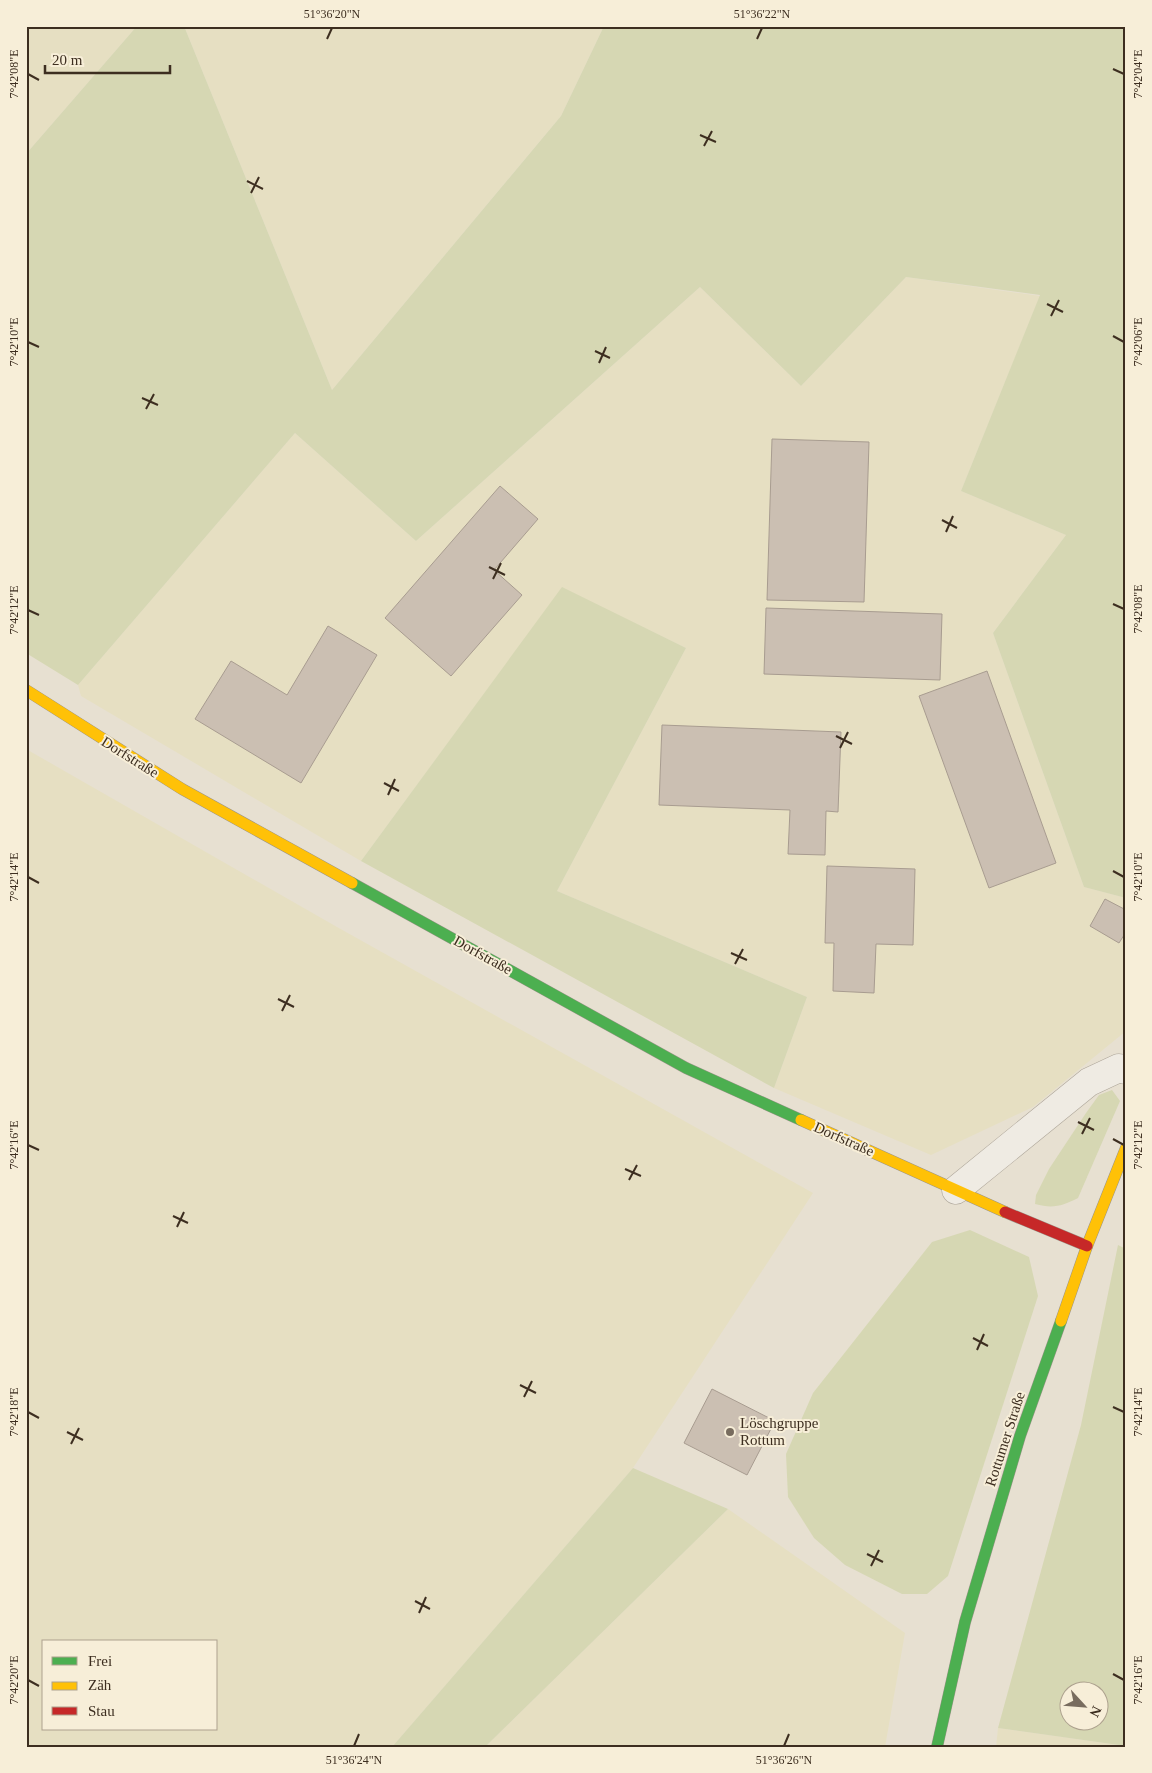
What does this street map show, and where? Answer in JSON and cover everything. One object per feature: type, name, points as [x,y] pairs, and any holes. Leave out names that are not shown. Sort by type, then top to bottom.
[{"type":"street","name":"Dorfstraße","points":[[26,690],[182,789],[686,1068],[956,1190],[1087,1246]]},
{"type":"street","points":[[956,1190],[1088,1082],[1119,1068],[1126,1070]]},
{"type":"street","name":"Rottumer Straße","points":[[937,1747],[964,1622],[1020,1436],[1087,1246],[1126,1148]]},
{"type":"shaded area","points":[[26,26],[137,26],[26,154]]},
{"type":"shaded area","points":[[184,26],[604,26],[561,116],[332,390]]},
{"type":"shaded area","points":[[906,277],[1040,296],[961,491],[1066,535],[993,633],[1084,887],[1126,898],[1126,1031],[1033,1107],[931,1155],[774,1088],[807,997],[557,891],[686,648],[562,588],[361,861],[81,696],[78,685],[295,433],[416,541],[700,287],[801,386]]},
{"type":"shaded area","points":[[26,749],[337,927],[813,1193],[633,1468],[392,1747],[26,1747]]},
{"type":"shaded area","points":[[728,1509],[905,1633],[885,1747],[485,1747]]},
{"type":"shaded area","points":[[998,1728],[1126,1746],[1126,1747],[996,1747]]},
{"type":"green space","points":[[137,26],[184,26],[332,390],[561,116],[604,26],[1126,26],[1126,898],[1084,887],[993,633],[1066,535],[961,491],[1040,295],[906,277],[801,386],[700,287],[416,541],[295,433],[78,685],[26,653],[26,154]]},
{"type":"green space","points":[[562,587],[686,648],[557,891],[807,997],[774,1088],[361,861]]},
{"type":"green space","points":[[1112,1090],[1120,1101],[1078,1198],[1057,1206],[1035,1204],[1036,1195],[1049,1169],[1086,1113],[1099,1095]]},
{"type":"green space","points":[[970,1230],[1029,1257],[1038,1296],[948,1576],[927,1594],[902,1594],[845,1565],[814,1538],[788,1497],[786,1454],[813,1393],[932,1242]]},
{"type":"green space","points":[[1118,1245],[1126,1249],[1126,1746],[998,1728],[1081,1425]]},
{"type":"green space","points":[[633,1468],[728,1509],[485,1747],[392,1747]]},
{"type":"building","points":[[772,439],[869,442],[864,602],[767,600]]},
{"type":"building","points":[[500,486],[538,519],[494,570],[522,595],[451,676],[385,618]]},
{"type":"building","points":[[766,608],[942,614],[940,680],[764,674]]},
{"type":"building","points":[[328,626],[377,655],[301,783],[195,719],[231,661],[287,695]]},
{"type":"building","points":[[987,671],[1056,863],[989,888],[919,696]]},
{"type":"building","points":[[662,725],[841,732],[838,812],[826,811],[825,855],[788,854],[790,810],[659,805]]},
{"type":"building","points":[[827,866],[915,869],[913,945],[876,944],[874,993],[833,991],[834,943],[825,943]]},
{"type":"building","points":[[1105,899],[1126,910],[1126,932],[1119,943],[1090,926]]},
{"type":"building","name":"Löschgruppe Rottum","points":[[712,1389],[775,1421],[747,1475],[684,1443]]},
{"type":"traffic: fast","points":[[352,883],[686,1068],[801,1120]]},
{"type":"traffic: fast","points":[[937,1747],[965,1622],[1020,1436],[1061,1321]]},
{"type":"traffic: slow","points":[[26,690],[182,789],[352,883]]},
{"type":"traffic: slow","points":[[801,1120],[1005,1212]]},
{"type":"traffic: slow","points":[[1061,1321],[1087,1246],[1126,1148]]},
{"type":"traffic: jam","points":[[1005,1212],[1087,1246]]},
{"type":"place","name":"Löschgruppe Rottum","points":[[730,1432]]}]
